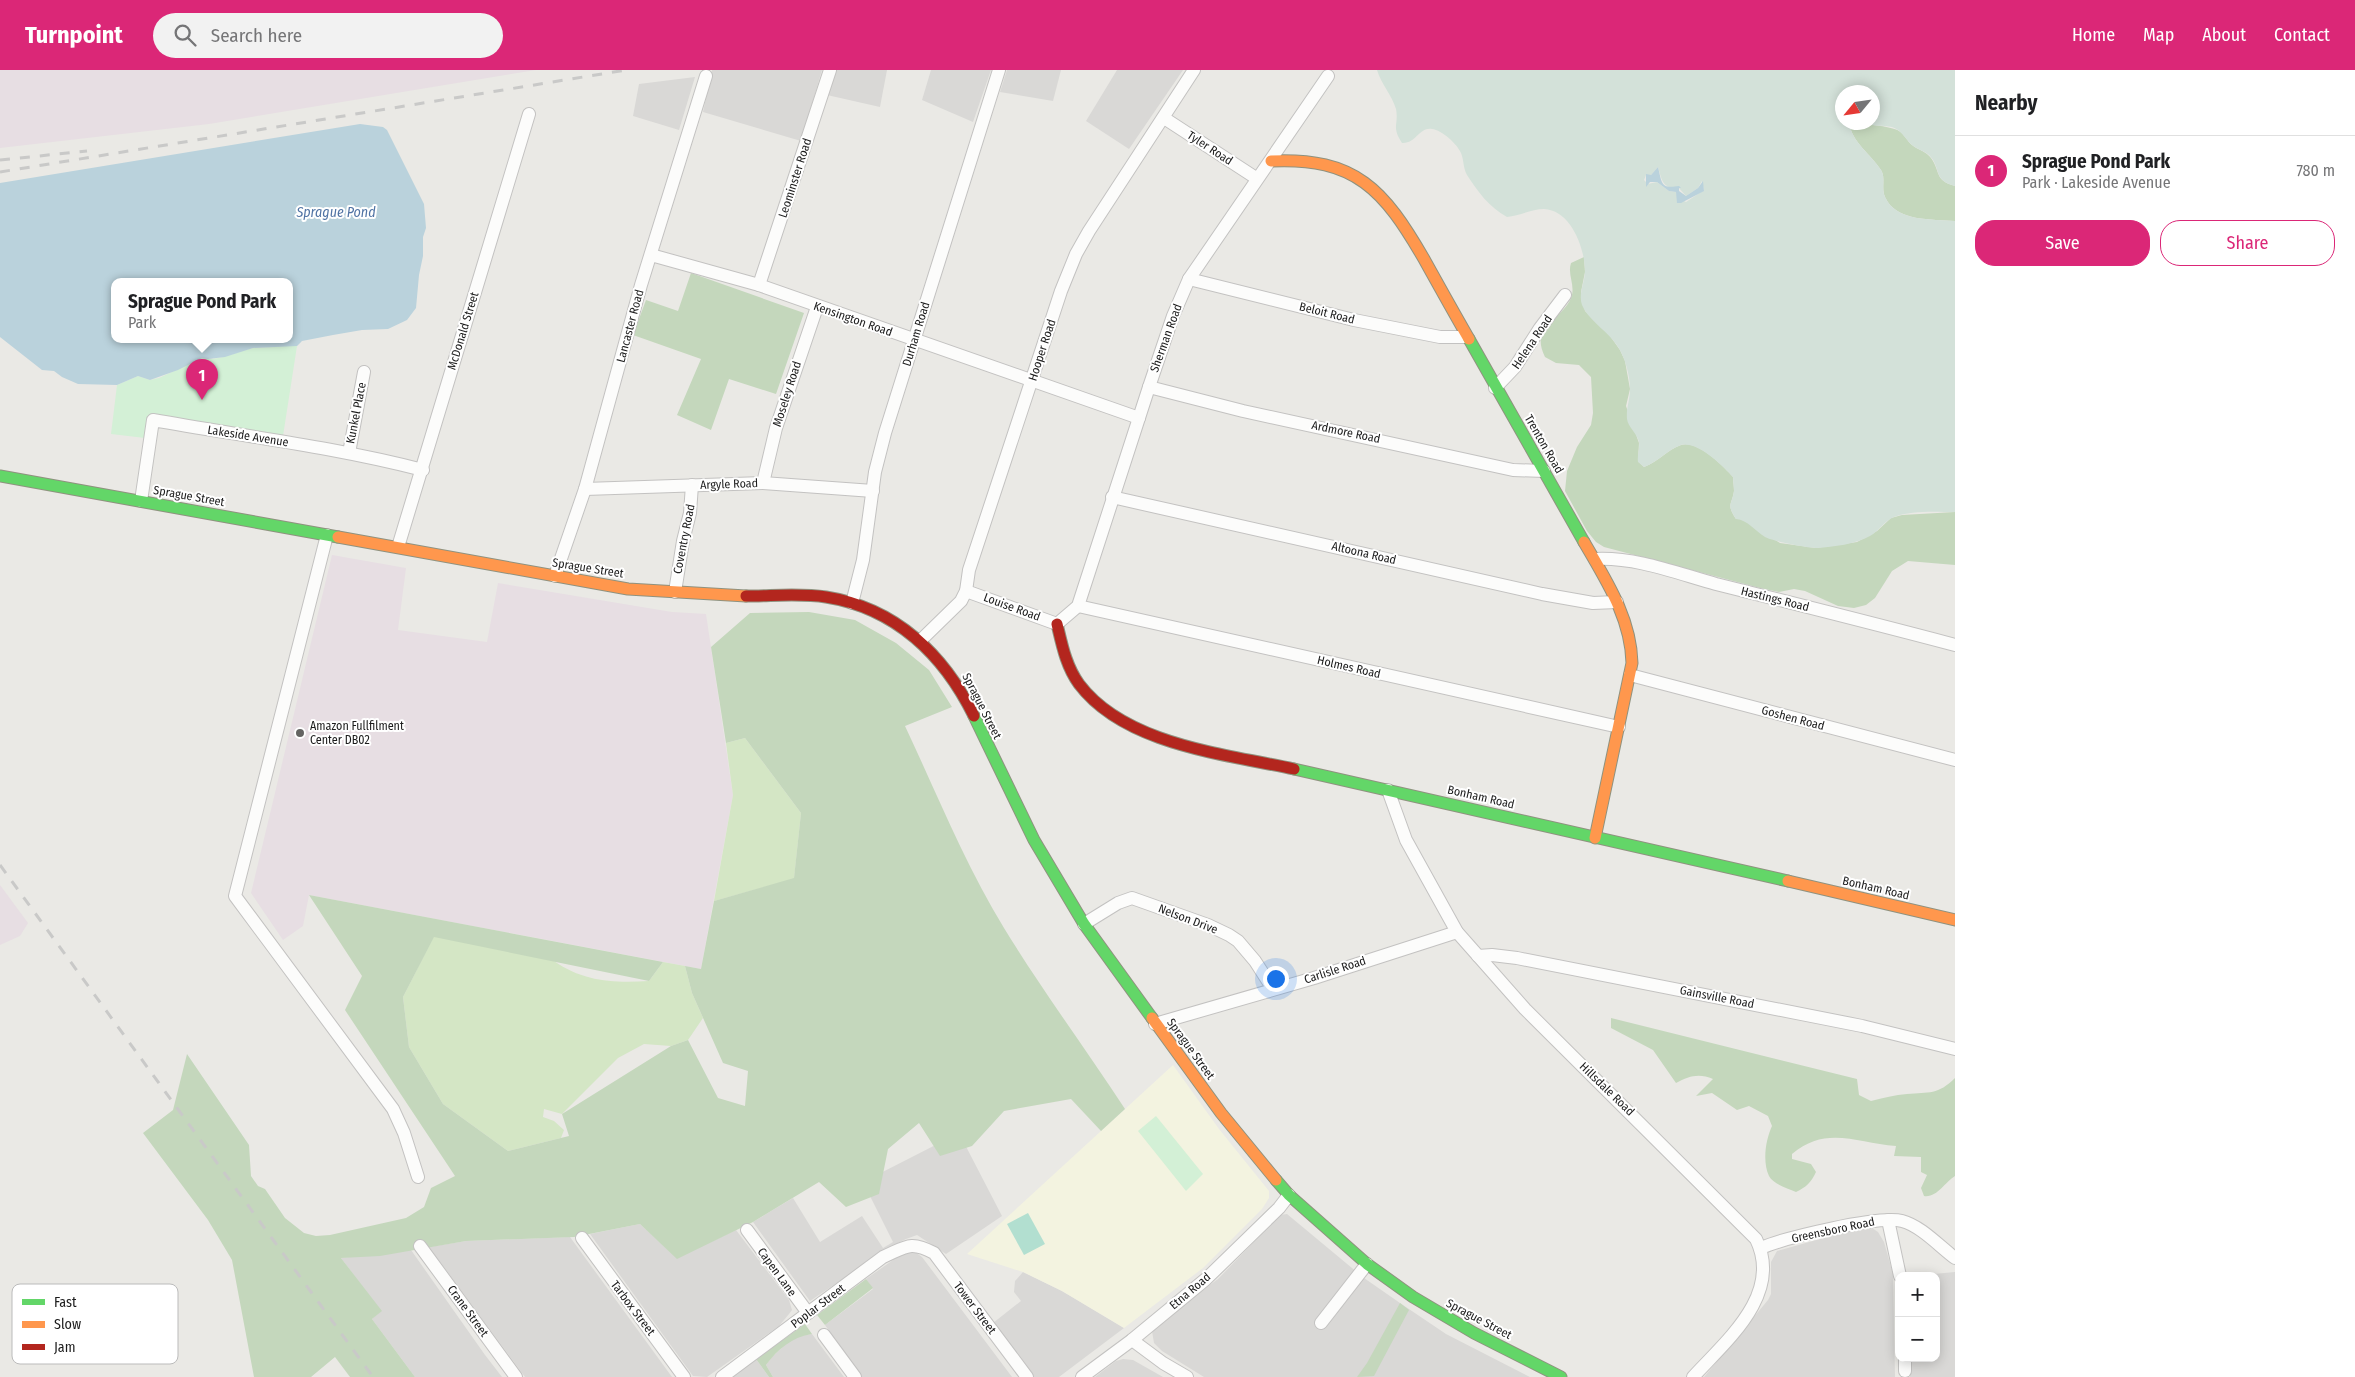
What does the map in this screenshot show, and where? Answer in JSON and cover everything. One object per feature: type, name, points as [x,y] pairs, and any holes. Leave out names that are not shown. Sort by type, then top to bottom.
[{"type":"main road","name":"Trenton Road","points":[[1271,161],[1304,161],[1332,166],[1357,176],[1378,192],[1398,216],[1595,559],[1617,602],[1631,643],[1630,675],[1594,838]]},
{"type":"main road","name":"Sprague Street","points":[[0,476],[628,588],[675,592],[835,598],[890,618],[921,640],[935,653],[961,690],[1034,840],[1084,924],[1221,1113],[1289,1195],[1367,1264],[1445,1316],[1561,1377]]},
{"type":"main road","name":"Bonham Road","points":[[1057,624],[1067,662],[1076,679],[1094,700],[1120,720],[1178,744],[1388,790],[1955,920]]},
{"type":"street","name":"Leominster Road","points":[[759,285],[830,70]]},
{"type":"street","name":"Durham Road","points":[[852,603],[863,560],[873,491],[885,433],[999,70]]},
{"type":"street","name":"Hooper Road","points":[[921,640],[958,606],[966,591],[969,570],[1076,254],[1194,70]]},
{"type":"street","name":"Lancaster Road","points":[[554,576],[585,489],[651,255],[706,76]]},
{"type":"street","name":"Sherman Road","points":[[1078,606],[1112,497],[1173,316],[1189,279],[1256,178],[1271,161],[1328,76]]},
{"type":"street","name":"McDonald Street","points":[[398,547],[530,114]]},
{"type":"street","name":"Tyler Road","points":[[1164,118],[1256,178]]},
{"type":"street","name":"Kensington Road","points":[[651,255],[759,285],[1139,418]]},
{"type":"street","name":"Beloit Road","points":[[1189,279],[1354,320],[1440,337],[1466,337]]},
{"type":"street","name":"Helena Road","points":[[1496,388],[1515,367],[1546,320],[1566,295]]},
{"type":"street","name":"Moseley Road","points":[[763,483],[776,428],[817,306]]},
{"type":"street","name":"Kunkel Place","points":[[349,453],[364,372]]},
{"type":"street","name":"Ardmore Road","points":[[1149,387],[1243,411],[1513,470],[1544,471]]},
{"type":"street","name":"Lakeside Avenue","points":[[141,501],[153,420],[349,453],[423,470]]},
{"type":"street","name":"Argyle Road","points":[[585,489],[763,483],[873,491]]},
{"type":"street","name":"Coventry Road","points":[[675,592],[683,541],[690,512],[692,486]]},
{"type":"street","name":"Altoona Road","points":[[1112,497],[1542,594],[1593,603],[1617,602]]},
{"type":"street","points":[[327,535],[234,896],[393,1109],[404,1133],[418,1177]]},
{"type":"street","name":"Hastings Road","points":[[1595,559],[1616,559],[1658,566],[1702,580],[1955,645]]},
{"type":"street","name":"Louise Road","points":[[966,591],[1057,624]]},
{"type":"street","points":[[1057,624],[1078,606]]},
{"type":"street","name":"Holmes Road","points":[[1078,606],[1619,727]]},
{"type":"street","name":"Goshen Road","points":[[1630,675],[1955,760]]},
{"type":"street","name":"Hillsdale Road","points":[[1388,790],[1406,840],[1456,932],[1524,1009],[1747,1228],[1761,1248]]},
{"type":"street","name":"Nelson Drive","points":[[1084,924],[1118,902],[1132,898],[1208,925],[1229,935],[1238,941],[1255,961],[1272,990]]},
{"type":"street","name":"Carlisle Road","points":[[1155,1024],[1272,990],[1456,932]]},
{"type":"street","name":"Gainsville Road","points":[[1478,956],[1492,955],[1517,958],[1862,1026],[1955,1049]]},
{"type":"street","name":"Etna Road","points":[[1082,1377],[1132,1340],[1206,1279],[1279,1208],[1289,1195]]},
{"type":"street","points":[[1888,1220],[1899,1272]]},
{"type":"street","name":"Greensboro Road","points":[[1761,1248],[1798,1237],[1868,1222],[1888,1220],[1903,1221],[1919,1230],[1955,1258]]},
{"type":"street","name":"Capen Lane","points":[[747,1230],[808,1313]]},
{"type":"street","name":"Tarbox Street","points":[[582,1238],[684,1377]]},
{"type":"street","name":"Poplar Street","points":[[722,1377],[883,1258],[908,1246],[919,1245]]},
{"type":"street","name":"Tower Street","points":[[919,1245],[934,1253],[1027,1377]]},
{"type":"street","name":"Crane Street","points":[[420,1246],[516,1377]]},
{"type":"street","points":[[1693,1377],[1734,1332],[1754,1305],[1760,1293],[1763,1276],[1761,1248]]},
{"type":"street","points":[[1322,1323],[1367,1264]]},
{"type":"street","points":[[824,1335],[855,1377]]},
{"type":"street","points":[[1132,1340],[1162,1363],[1187,1377]]},
{"type":"shaded area","points":[[0,70],[536,70],[209,124],[0,148]]},
{"type":"shaded area","points":[[712,70],[822,70],[801,141],[703,112]]},
{"type":"shaded area","points":[[834,70],[887,70],[880,107],[827,95]]},
{"type":"shaded area","points":[[931,70],[991,70],[973,122],[922,100]]},
{"type":"shaded area","points":[[1007,70],[1061,70],[1053,101],[1000,92]]},
{"type":"shaded area","points":[[1117,70],[1183,70],[1129,149],[1086,121]]},
{"type":"shaded area","points":[[1377,70],[1955,70],[1955,186],[1943,180],[1929,155],[1912,145],[1898,130],[1892,127],[1880,126],[1880,85],[1835,85],[1835,130],[1851,130],[1858,143],[1881,170],[1885,197],[1897,211],[1915,218],[1955,221],[1955,512],[1908,513],[1890,519],[1873,534],[1858,541],[1830,547],[1806,547],[1769,539],[1748,524],[1736,519],[1730,507],[1734,491],[1733,477],[1702,450],[1688,445],[1681,445],[1644,467],[1638,462],[1639,442],[1627,419],[1630,389],[1626,365],[1617,345],[1590,317],[1582,305],[1581,297],[1585,275],[1584,262],[1579,242],[1569,223],[1554,211],[1544,209],[1507,217],[1501,213],[1484,199],[1475,187],[1466,172],[1459,149],[1449,138],[1436,130],[1428,129],[1411,141],[1402,143],[1396,129],[1397,114],[1392,99]],"holes":[[[1658,167],[1662,180],[1670,187],[1679,188],[1686,196],[1698,188],[1702,181],[1704,190],[1686,202],[1678,198],[1676,192],[1669,191],[1657,182],[1648,184],[1644,180],[1646,175],[1651,175]]]},
{"type":"shaded area","points":[[695,77],[679,130],[633,116],[639,84]]},
{"type":"shaded area","points":[[1880,126],[1895,129],[1912,145],[1929,156],[1941,178],[1948,184],[1955,186],[1955,221],[1915,218],[1897,211],[1885,197],[1881,170],[1854,137],[1851,130],[1880,130]]},
{"type":"shaded area","points":[[1584,257],[1585,272],[1581,292],[1585,311],[1608,333],[1625,361],[1630,389],[1626,406],[1639,443],[1638,461],[1644,467],[1681,445],[1695,446],[1710,455],[1733,477],[1734,491],[1730,507],[1736,519],[1742,519],[1780,543],[1816,548],[1857,542],[1877,531],[1891,518],[1902,515],[1955,512],[1955,565],[1908,561],[1892,571],[1875,598],[1866,605],[1854,608],[1838,606],[1805,591],[1794,589],[1779,592],[1760,588],[1604,547],[1596,542],[1587,531],[1565,491],[1567,471],[1577,447],[1591,425],[1593,413],[1591,377],[1579,365],[1556,363],[1545,357],[1541,346],[1541,337],[1544,330],[1567,306],[1571,298],[1573,289],[1570,272],[1571,263]]},
{"type":"shaded area","points":[[691,273],[804,313],[776,394],[729,379],[711,430],[677,415],[701,359],[633,335],[646,300],[678,311]]},
{"type":"shaded area","points":[[332,555],[406,568],[398,630],[487,642],[498,583],[672,612],[706,614],[733,795],[701,969],[309,895],[303,926],[283,940],[251,893]]},
{"type":"shaded area","points":[[809,612],[855,620],[896,643],[929,670],[952,707],[905,726],[964,854],[990,904],[1033,974],[1125,1109],[1101,1131],[1071,1099],[1004,1111],[972,1146],[940,1156],[919,1123],[888,1149],[879,1194],[846,1207],[819,1182],[753,1222],[677,1259],[640,1224],[574,1237],[466,1241],[380,1256],[341,1258],[382,1311],[372,1319],[415,1377],[350,1377],[335,1357],[311,1377],[254,1377],[232,1260],[208,1220],[143,1133],[173,1110],[187,1054],[249,1145],[251,1176],[258,1186],[265,1189],[285,1218],[304,1233],[316,1236],[330,1235],[406,1218],[424,1207],[431,1188],[455,1176],[345,1010],[362,976],[309,895],[663,962],[649,981],[434,937],[403,997],[409,1047],[443,1104],[508,1151],[569,1136],[562,1114],[671,1046],[688,1040],[718,1098],[745,1106],[748,1071],[723,1063],[692,993],[685,966],[701,969],[714,901],[794,878],[801,813],[745,738],[726,743],[711,647],[750,613]]},
{"type":"shaded area","points":[[0,885],[28,923],[20,936],[0,945]]},
{"type":"shaded area","points":[[1611,1018],[1857,1079],[1859,1095],[1871,1101],[1898,1095],[1933,1092],[1955,1078],[1955,1176],[1933,1195],[1924,1196],[1921,1188],[1927,1175],[1921,1172],[1921,1157],[1894,1156],[1896,1146],[1830,1138],[1817,1140],[1805,1145],[1792,1154],[1792,1159],[1811,1164],[1816,1172],[1808,1184],[1796,1192],[1781,1186],[1771,1179],[1767,1170],[1765,1157],[1772,1126],[1768,1116],[1749,1106],[1737,1110],[1712,1093],[1696,1096],[1713,1079],[1694,1076],[1676,1083],[1653,1050],[1611,1028]]},
{"type":"shaded area","points":[[1173,1065],[1219,1129],[1269,1191],[1269,1198],[1262,1209],[1203,1268],[1124,1328],[1062,1291],[1023,1272],[967,1254]]},
{"type":"shaded area","points":[[959,1133],[1002,1216],[946,1254],[917,1235],[906,1239],[890,1247],[810,1301],[753,1222],[793,1198],[820,1242],[862,1216],[883,1248],[893,1242],[863,1182]]},
{"type":"shaded area","points":[[1287,1214],[1364,1278],[1446,1334],[1530,1377],[1204,1377],[1162,1351],[1154,1343],[1152,1331],[1218,1279],[1280,1215]]},
{"type":"shaded area","points":[[640,1224],[677,1258],[736,1230],[789,1300],[792,1310],[779,1326],[707,1377],[693,1376],[590,1234]]},
{"type":"shaded area","points":[[1859,1228],[1872,1228],[1878,1232],[1884,1242],[1893,1274],[1895,1377],[1704,1377],[1768,1300],[1771,1294],[1771,1262],[1777,1251]]},
{"type":"shaded area","points":[[570,1237],[672,1377],[525,1377],[429,1247],[466,1241]]},
{"type":"shaded area","points":[[411,1250],[502,1377],[415,1377],[372,1319],[381,1311],[341,1258]]},
{"type":"shaded area","points":[[906,1251],[915,1252],[922,1257],[1012,1377],[862,1377],[825,1325],[873,1289],[866,1279]]},
{"type":"shaded area","points":[[1023,1272],[1062,1291],[1124,1328],[1059,1377],[1034,1377],[993,1323],[1021,1301],[1014,1292],[1015,1281]]},
{"type":"shaded area","points":[[1955,1272],[1955,1377],[1910,1377],[1910,1362],[1940,1362],[1940,1273]]},
{"type":"shaded area","points":[[866,1279],[873,1288],[825,1325],[817,1315]]},
{"type":"shaded area","points":[[1400,1303],[1409,1310],[1374,1376],[1357,1377],[1367,1363]]},
{"type":"shaded area","points":[[805,1324],[812,1334],[792,1341],[775,1354],[766,1365],[773,1377],[769,1377],[756,1359]]},
{"type":"shaded area","points":[[812,1334],[844,1377],[773,1377],[766,1365],[772,1357],[788,1342],[798,1336]]},
{"type":"shaded area","points":[[756,1359],[769,1377],[733,1377]]},
{"type":"shaded area","points":[[1123,1359],[1133,1360],[1163,1377],[1095,1377],[1116,1361]]},
{"type":"green space","points":[[297,346],[283,436],[150,415],[145,438],[111,434],[117,385],[138,376],[150,380],[159,378],[202,358],[215,359],[247,349]]},
{"type":"green space","points":[[745,738],[801,813],[794,879],[714,901],[733,795],[726,743]]},
{"type":"green space","points":[[434,936],[554,961],[577,973],[600,980],[624,982],[649,981],[663,962],[685,966],[692,993],[703,1018],[688,1040],[671,1046],[644,1044],[618,1058],[562,1114],[544,1109],[543,1117],[554,1121],[564,1130],[561,1138],[508,1151],[443,1104],[409,1047],[403,997]]},
{"type":"green space","points":[[1156,1116],[1203,1174],[1186,1191],[1138,1131]]},
{"type":"green space","points":[[1028,1213],[1045,1244],[1024,1255],[1007,1224]]},
{"type":"water","name":"Sprague Pond","points":[[360,124],[383,127],[387,130],[424,204],[426,228],[423,237],[423,256],[416,308],[407,320],[388,329],[362,330],[302,341],[297,346],[253,348],[225,357],[202,358],[178,370],[150,380],[138,376],[117,385],[78,384],[54,371],[42,370],[0,337],[0,183]]},
{"type":"water","points":[[1658,167],[1663,184],[1666,186],[1679,186],[1681,188],[1679,188],[1679,191],[1686,196],[1698,188],[1703,181],[1704,191],[1681,203],[1677,203],[1676,192],[1669,191],[1657,182],[1650,182],[1646,187],[1646,174],[1651,175]]},
{"type":"railway","points":[[0,172],[626,70]]},
{"type":"railway","points":[[0,160],[87,151]]},
{"type":"railway","points":[[0,865],[373,1377]]},
{"type":"traffic: fast","points":[[1469,339],[1584,542]]},
{"type":"traffic: fast","points":[[0,476],[338,537]]},
{"type":"traffic: fast","points":[[974,716],[1034,840],[1084,924],[1152,1018]]},
{"type":"traffic: fast","points":[[1294,769],[1788,881]]},
{"type":"traffic: fast","points":[[1276,1180],[1289,1195],[1367,1264],[1413,1297],[1474,1333],[1561,1377]]},
{"type":"traffic: slow","points":[[1271,161],[1300,161],[1325,165],[1346,172],[1364,183],[1380,197],[1395,214],[1409,235],[1469,339]]},
{"type":"traffic: slow","points":[[338,537],[628,589],[746,596]]},
{"type":"traffic: slow","points":[[1584,542],[1609,585],[1622,615],[1631,646],[1632,663],[1595,838]]},
{"type":"traffic: slow","points":[[1788,881],[1955,920]]},
{"type":"traffic: slow","points":[[1152,1018],[1221,1113],[1276,1180]]},
{"type":"traffic: jam","points":[[746,596],[796,595],[826,597],[851,603],[896,623],[932,654],[948,673],[974,716]]},
{"type":"traffic: jam","points":[[1057,624],[1068,663],[1079,684],[1099,705],[1122,721],[1149,734],[1178,744],[1208,752],[1294,769]]},
{"type":"place","name":"Sprague Pond Park","points":[[202,400]]},
{"type":"place","name":"Amazon Fullfilment Center DB02","points":[[300,733]]}]
